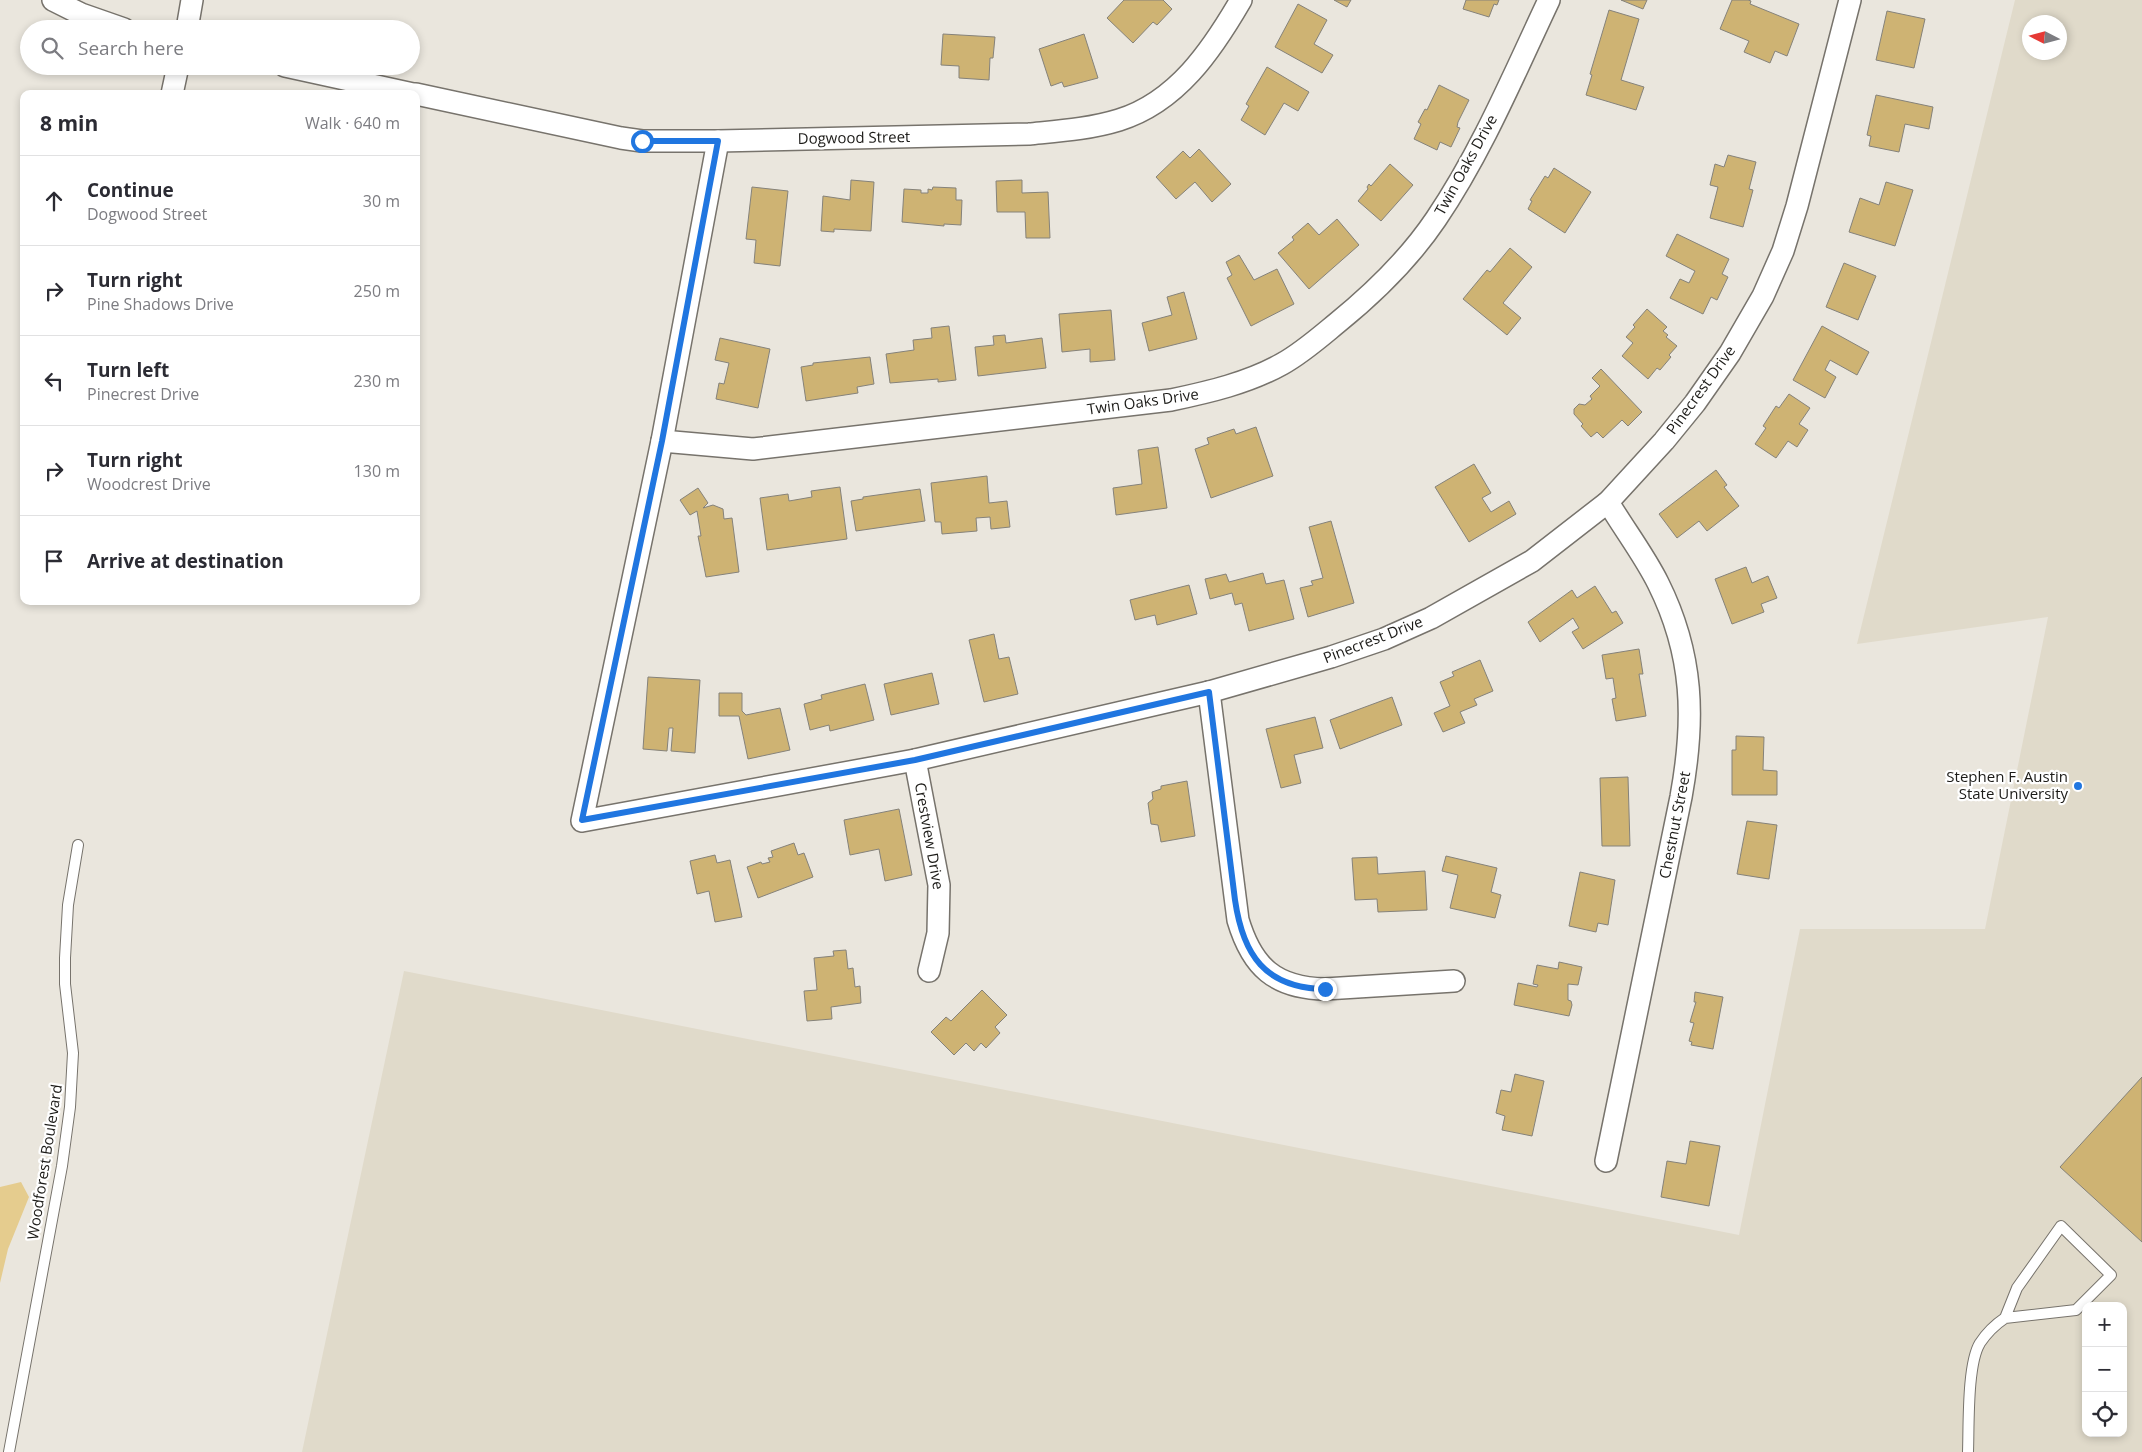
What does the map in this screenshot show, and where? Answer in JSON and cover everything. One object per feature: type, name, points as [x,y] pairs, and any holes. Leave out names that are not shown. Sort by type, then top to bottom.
[{"type":"street","points":[[53,0],[98,20]]},
{"type":"street","points":[[188,20],[192,0]]},
{"type":"street","name":"Dogwood Street","points":[[420,95],[642,141],[1029,134],[1066,131],[1120,120],[1146,109],[1166,96],[1184,81],[1204,57],[1228,23],[1241,0]]},
{"type":"street","name":"Twin Oaks Drive","points":[[662,441],[753,449],[1171,400],[1233,384],[1283,364],[1308,347],[1360,305],[1388,278],[1435,221],[1477,153],[1549,0]]},
{"type":"street","name":"Pinecrest Drive","points":[[662,441],[582,820],[915,760],[1209,692],[1340,654],[1384,639],[1431,618],[1532,561],[1608,502],[1664,441],[1695,403],[1730,354],[1764,296],[1783,251],[1797,206],[1845,2]]},
{"type":"street","points":[[173,90],[176,75]]},
{"type":"street","name":"Dogwood Street","points":[[327,75],[396,90]]},
{"type":"street","points":[[662,441],[718,141]]},
{"type":"street","name":"Chestnut Street","points":[[1606,1161],[1681,798],[1689,744],[1690,716],[1689,688],[1685,662],[1669,608],[1657,582],[1608,502]]},
{"type":"street","points":[[1209,692],[1238,920],[1251,954],[1275,976],[1290,984],[1307,989],[1454,981]]},
{"type":"street","name":"Crestview Drive","points":[[915,760],[939,885],[938,933],[929,971]]},
{"type":"lane","name":"Woodforest Boulevard","points":[[9,1452],[60,1176],[70,1107],[73,1053],[65,984],[66,933],[78,845]]},
{"type":"lane","points":[[1968,1452],[1972,1384],[1976,1353],[1980,1343],[1998,1322],[2005,1318],[2076,1310],[2111,1275],[2061,1226],[2018,1288],[2005,1318]]},
{"type":"shaded area","name":"Stephen F. Austin State University","points":[[2015,0],[2142,0],[2142,1452],[302,1452],[404,971],[1739,1235],[1800,929],[1985,929],[2048,617],[1857,644]]},
{"type":"shaded area","points":[[21,1182],[29,1197],[8,1249],[0,1283],[0,1187]]},
{"type":"building","points":[[1124,0],[1163,0],[1172,9],[1157,25],[1153,22],[1133,43],[1107,18]]},
{"type":"building","points":[[1334,0],[1351,0],[1347,7]]},
{"type":"building","points":[[1466,0],[1499,0],[1497,5],[1494,4],[1489,17],[1463,9]]},
{"type":"building","points":[[1621,0],[1647,0],[1643,9]]},
{"type":"building","points":[[1732,0],[1751,1],[1750,4],[1799,24],[1787,56],[1775,51],[1770,63],[1744,52],[1749,41],[1720,29]]},
{"type":"building","points":[[1298,4],[1327,20],[1314,44],[1333,55],[1322,73],[1275,47]]},
{"type":"building","points":[[1609,10],[1639,19],[1621,80],[1644,87],[1636,110],[1586,95],[1592,75],[1590,74]]},
{"type":"building","points":[[1887,11],[1925,19],[1914,68],[1876,60]]},
{"type":"building","points":[[943,34],[995,37],[993,58],[990,58],[989,80],[959,78],[959,66],[941,65]]},
{"type":"building","points":[[1084,34],[1098,78],[1064,87],[1062,82],[1051,86],[1039,49]]},
{"type":"building","points":[[1267,67],[1309,92],[1298,111],[1284,103],[1265,135],[1241,120],[1249,106],[1246,104]]},
{"type":"building","points":[[1439,85],[1469,100],[1458,122],[1457,127],[1460,128],[1451,147],[1440,142],[1437,150],[1414,139],[1421,124],[1418,122],[1425,109],[1427,110]]},
{"type":"building","points":[[1876,95],[1933,107],[1929,129],[1905,124],[1899,152],[1869,146],[1871,136],[1867,135]]},
{"type":"building","points":[[1199,149],[1231,184],[1212,202],[1195,182],[1176,199],[1156,177],[1183,151],[1190,158]]},
{"type":"building","points":[[1728,155],[1756,162],[1749,189],[1753,190],[1743,227],[1710,218],[1718,187],[1710,185],[1715,164],[1724,167]]},
{"type":"building","points":[[1390,164],[1413,185],[1381,221],[1358,201],[1368,189],[1369,184],[1371,186]]},
{"type":"building","points":[[1554,168],[1591,192],[1565,233],[1528,209],[1532,201],[1530,200],[1545,176],[1548,178]]},
{"type":"building","points":[[851,180],[874,182],[871,231],[834,229],[834,232],[821,231],[823,196],[850,200]]},
{"type":"building","points":[[1022,180],[1022,193],[1048,192],[1050,238],[1026,238],[1025,212],[997,212],[996,181]]},
{"type":"building","points":[[1886,182],[1913,190],[1895,246],[1849,232],[1860,198],[1879,205]]},
{"type":"building","points":[[752,187],[788,191],[780,266],[754,263],[756,240],[746,239]]},
{"type":"building","points":[[933,187],[956,188],[956,200],[962,200],[961,225],[944,224],[944,226],[902,222],[904,189],[921,190],[921,193],[928,193],[928,189],[932,190]]},
{"type":"building","points":[[1337,219],[1359,245],[1309,289],[1278,253],[1294,240],[1292,237],[1308,223],[1319,235]]},
{"type":"building","points":[[1677,234],[1729,259],[1722,274],[1728,277],[1717,300],[1711,297],[1703,314],[1670,298],[1680,279],[1689,283],[1695,271],[1666,256]]},
{"type":"building","points":[[1510,248],[1532,267],[1503,303],[1521,318],[1507,335],[1463,299],[1487,270],[1490,272]]},
{"type":"building","points":[[1239,255],[1254,280],[1277,269],[1294,304],[1251,326],[1227,278],[1232,275],[1226,262]]},
{"type":"building","points":[[1844,263],[1876,276],[1858,320],[1826,307]]},
{"type":"building","points":[[1184,292],[1197,339],[1149,351],[1142,323],[1172,315],[1167,297]]},
{"type":"building","points":[[1647,309],[1667,327],[1663,331],[1668,335],[1666,337],[1677,346],[1660,370],[1657,368],[1648,379],[1622,356],[1633,343],[1626,337],[1635,327],[1633,325]]},
{"type":"building","points":[[1111,310],[1115,360],[1090,362],[1090,349],[1062,352],[1059,314]]},
{"type":"building","points":[[949,326],[956,380],[938,382],[938,379],[890,383],[886,354],[914,350],[913,340],[932,338],[931,328]]},
{"type":"building","points":[[1822,326],[1869,352],[1857,375],[1830,360],[1825,370],[1836,377],[1825,398],[1793,380]]},
{"type":"building","points":[[1005,335],[1006,343],[1042,338],[1046,368],[978,376],[975,347],[994,345],[993,336]]},
{"type":"building","points":[[720,338],[770,349],[758,408],[716,399],[719,383],[724,384],[729,363],[715,360]]},
{"type":"building","points":[[870,357],[874,384],[857,387],[858,393],[806,401],[801,367],[813,365],[813,363]]},
{"type":"building","points":[[1601,369],[1642,412],[1628,426],[1622,420],[1603,438],[1597,432],[1591,437],[1581,426],[1583,424],[1574,414],[1574,409],[1579,404],[1585,405],[1592,399],[1590,396],[1600,386],[1592,378]]},
{"type":"building","points":[[1789,394],[1810,408],[1799,424],[1808,430],[1797,447],[1788,441],[1776,458],[1755,444],[1766,428],[1763,426],[1776,406],[1779,408]]},
{"type":"building","points":[[1256,427],[1273,476],[1211,498],[1195,449],[1209,444],[1207,438],[1234,429],[1236,434]]},
{"type":"building","points":[[1158,447],[1167,508],[1116,515],[1113,488],[1142,484],[1138,450]]},
{"type":"building","points":[[1474,464],[1491,493],[1482,498],[1491,512],[1509,501],[1516,514],[1469,542],[1435,487]]},
{"type":"building","points":[[1716,470],[1727,485],[1724,487],[1739,506],[1707,531],[1699,521],[1677,538],[1659,514]]},
{"type":"building","points":[[987,476],[989,503],[1007,501],[1010,527],[991,529],[990,517],[976,518],[977,531],[942,534],[941,522],[935,522],[931,483]]},
{"type":"building","points":[[840,487],[847,539],[767,550],[760,498],[788,494],[789,501],[812,497],[811,491]]},
{"type":"building","points":[[698,488],[708,503],[703,508],[713,505],[723,509],[724,519],[732,518],[739,572],[706,577],[698,536],[701,536],[697,511],[690,515],[680,500]]},
{"type":"building","points":[[920,489],[925,521],[856,531],[851,501],[863,499],[863,497]]},
{"type":"building","points":[[1331,521],[1354,603],[1308,617],[1300,588],[1313,585],[1311,581],[1323,578],[1309,527]]},
{"type":"building","points":[[1746,567],[1752,583],[1768,576],[1777,598],[1761,604],[1764,612],[1732,624],[1715,579]]},
{"type":"building","points":[[1263,573],[1266,584],[1284,580],[1294,619],[1249,631],[1242,603],[1235,605],[1232,593],[1210,599],[1205,579],[1226,574],[1229,582]]},
{"type":"building","points":[[1189,585],[1197,614],[1157,625],[1155,615],[1135,620],[1130,600]]},
{"type":"building","points":[[1595,586],[1612,613],[1616,611],[1623,623],[1583,649],[1572,632],[1579,628],[1573,618],[1540,642],[1528,622],[1572,590],[1577,598]]},
{"type":"building","points":[[994,634],[999,659],[1009,657],[1018,694],[984,702],[969,640]]},
{"type":"building","points":[[1639,649],[1643,674],[1639,674],[1646,716],[1616,721],[1612,699],[1616,698],[1613,678],[1606,679],[1602,655]]},
{"type":"building","points":[[1480,660],[1493,691],[1474,699],[1477,705],[1460,712],[1465,723],[1443,732],[1434,713],[1450,706],[1440,682],[1454,676],[1452,672]]},
{"type":"building","points":[[932,673],[939,704],[891,715],[884,684]]},
{"type":"building","points":[[648,677],[700,680],[695,753],[671,751],[673,728],[669,728],[667,751],[643,749]]},
{"type":"building","points":[[865,684],[874,720],[830,731],[829,725],[810,730],[804,704],[822,699],[821,695]]},
{"type":"building","points":[[719,693],[742,693],[742,711],[746,715],[780,708],[790,750],[748,759],[739,716],[719,716]]},
{"type":"building","points":[[1392,697],[1402,725],[1340,749],[1330,720]]},
{"type":"building","points":[[1315,717],[1323,748],[1294,755],[1301,783],[1281,788],[1266,729]]},
{"type":"building","points":[[1736,736],[1764,737],[1763,770],[1777,771],[1777,795],[1732,795],[1732,750],[1736,750]]},
{"type":"building","points":[[1628,777],[1630,846],[1602,846],[1600,778]]},
{"type":"building","points":[[1187,781],[1195,836],[1161,842],[1158,825],[1151,824],[1148,803],[1153,799],[1152,792],[1161,789],[1161,786]]},
{"type":"building","points":[[899,809],[912,875],[885,881],[879,849],[850,855],[844,820]]},
{"type":"building","points":[[1747,821],[1777,825],[1769,879],[1737,874]]},
{"type":"building","points":[[794,843],[798,855],[804,853],[813,877],[758,898],[747,867],[761,862],[762,864],[770,862],[768,858],[773,857],[771,851]]},
{"type":"building","points":[[715,855],[717,863],[730,860],[742,917],[715,922],[709,891],[697,894],[690,861]]},
{"type":"building","points":[[1446,856],[1497,868],[1491,892],[1501,895],[1495,918],[1450,908],[1458,875],[1442,871]]},
{"type":"building","points":[[1377,857],[1378,874],[1425,871],[1427,910],[1378,912],[1377,899],[1355,900],[1352,858]]},
{"type":"building","points":[[1580,872],[1615,880],[1608,925],[1598,923],[1596,932],[1569,926]]},
{"type":"building","points":[[846,950],[848,969],[853,968],[855,987],[860,986],[861,1003],[831,1007],[832,1019],[807,1021],[804,991],[817,990],[814,958],[834,956],[833,951]]},
{"type":"building","points":[[1559,962],[1582,967],[1578,985],[1568,984],[1568,1000],[1571,1001],[1572,1005],[1569,1016],[1514,1005],[1518,983],[1537,987],[1538,985],[1533,984],[1537,965],[1558,969]]},
{"type":"building","points":[[982,990],[1007,1015],[995,1027],[1000,1033],[986,1048],[981,1043],[974,1051],[966,1043],[954,1055],[931,1032],[946,1017],[951,1021]]},
{"type":"building","points":[[1695,992],[1723,997],[1713,1049],[1691,1045],[1692,1042],[1689,1041],[1694,1023],[1690,1022],[1696,1002],[1694,1002]]},
{"type":"building","points":[[1515,1074],[1544,1081],[1532,1136],[1502,1130],[1505,1116],[1496,1113],[1501,1090],[1511,1092]]},
{"type":"building","points":[[2142,1077],[2142,1242],[2060,1167]]},
{"type":"building","points":[[1690,1141],[1720,1146],[1709,1206],[1661,1197],[1667,1161],[1686,1164]]},
{"type":"place","name":"Stephen F. Austin State University","points":[[2078,786]]},
{"type":"route","points":[[642,141],[718,141],[662,441],[582,820],[915,760],[1209,692],[1235,900],[1238,920],[1244,938],[1251,954],[1275,976],[1290,984],[1307,989],[1325,989]]}]
